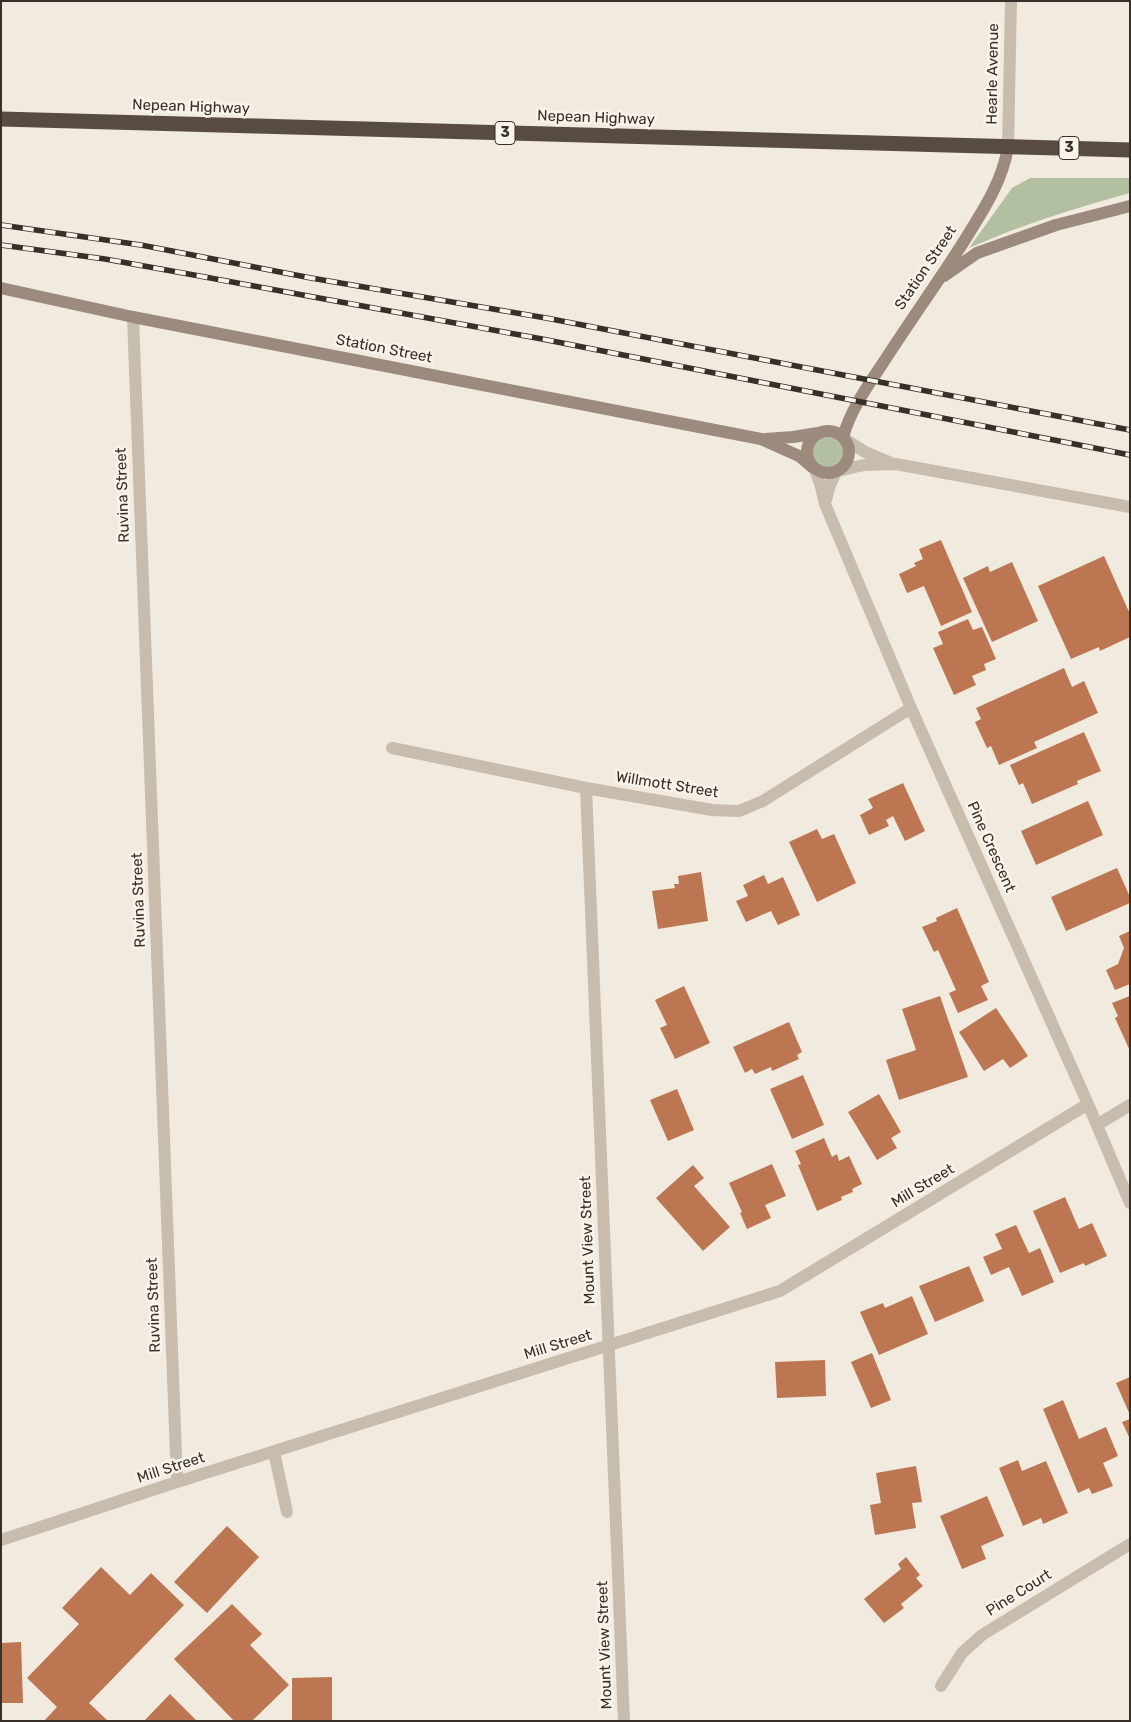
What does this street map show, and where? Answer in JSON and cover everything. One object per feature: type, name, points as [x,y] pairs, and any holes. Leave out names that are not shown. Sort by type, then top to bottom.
[{"type":"highway","name":"Nepean Highway","points":[[1,119],[1130,150]]},
{"type":"street","name":"Hearle Avenue","points":[[1008,147],[1011,1]]},
{"type":"street","name":"Station Street","points":[[844,438],[848,421],[858,401],[986,207],[1006,161],[1008,147]]},
{"type":"street","points":[[940,279],[978,253],[1056,225],[1130,206]]},
{"type":"street","name":"Station Street","points":[[1,288],[133,317],[761,439],[799,456],[813,467]]},
{"type":"street","name":"Ruvina Street","points":[[133,317],[177,1482]]},
{"type":"street","name":"Station Street","points":[[761,439],[786,438],[821,432],[836,422],[858,401]]},
{"type":"street","points":[[896,464],[864,465],[824,473],[813,467],[808,461],[807,448],[809,442],[821,432],[831,431],[865,452],[896,464],[1130,507]]},
{"type":"street","points":[[825,504],[830,485],[837,471],[848,461],[849,448],[844,438]]},
{"type":"street","name":"Pine Crescent","points":[[813,467],[820,483],[825,504],[911,708],[1130,1202]]},
{"type":"street","name":"Willmott Street","points":[[392,748],[586,788],[712,810],[739,811],[763,801],[911,708]]},
{"type":"street","name":"Mount View Street","points":[[586,788],[624,1721]]},
{"type":"street","name":"Mill Street","points":[[1,1540],[177,1482],[780,1291],[1088,1104]]},
{"type":"street","points":[[1097,1125],[1130,1105]]},
{"type":"street","points":[[274,1452],[287,1512]]},
{"type":"street","name":"Pine Court","points":[[941,1686],[962,1653],[982,1636],[1130,1544]]},
{"type":"green space","points":[[1030,178],[1130,178],[1130,193],[1048,218],[969,248],[1012,188]]},
{"type":"green space","points":[[828,434],[835,435],[841,439],[845,445],[845,459],[841,465],[835,469],[828,470],[821,469],[815,465],[811,459],[810,452],[811,445],[815,439],[821,435]]},
{"type":"building","points":[[941,540],[972,612],[941,626],[924,586],[907,593],[899,574],[916,566],[914,563],[923,559],[919,549]]},
{"type":"building","points":[[1104,556],[1130,614],[1130,637],[1100,651],[1099,647],[1071,659],[1038,586]]},
{"type":"building","points":[[1012,562],[1038,621],[992,642],[963,578],[988,566],[990,572]]},
{"type":"building","points":[[968,619],[973,630],[982,627],[996,659],[984,664],[986,670],[972,676],[976,685],[954,695],[933,648],[943,644],[938,632]]},
{"type":"building","points":[[1064,668],[1072,687],[1084,681],[1098,713],[1034,742],[1037,748],[999,765],[991,746],[987,748],[975,722],[981,719],[976,708]]},
{"type":"building","points":[[1084,732],[1101,771],[1077,781],[1078,784],[1032,804],[1023,783],[1019,785],[1010,765]]},
{"type":"building","points":[[903,783],[925,831],[905,841],[893,816],[886,820],[889,826],[869,835],[860,815],[873,808],[868,799]]},
{"type":"building","points":[[1088,801],[1103,835],[1036,865],[1021,831]]},
{"type":"building","points":[[817,829],[822,839],[834,834],[856,883],[817,902],[789,842]]},
{"type":"building","points":[[1117,868],[1130,897],[1130,903],[1066,931],[1051,897]]},
{"type":"building","points":[[701,872],[708,921],[658,929],[652,891],[675,888],[674,884],[679,884],[678,876]]},
{"type":"building","points":[[764,875],[768,884],[783,877],[800,915],[778,925],[771,911],[746,922],[736,901],[748,896],[743,885]]},
{"type":"building","points":[[957,908],[989,982],[981,986],[988,1000],[958,1013],[949,993],[956,990],[938,950],[934,952],[922,927],[937,921],[936,918]]},
{"type":"building","points":[[1130,931],[1130,984],[1115,990],[1106,970],[1118,964],[1124,948],[1119,936]]},
{"type":"building","points":[[684,986],[710,1043],[675,1059],[660,1028],[667,1025],[655,1000]]},
{"type":"building","points":[[940,996],[968,1077],[899,1100],[886,1060],[916,1050],[902,1009]]},
{"type":"building","points":[[1130,996],[1130,1051],[1115,1018],[1118,1016],[1112,1003]]},
{"type":"building","points":[[996,1008],[1028,1056],[1010,1068],[1003,1059],[984,1071],[959,1032]]},
{"type":"building","points":[[789,1022],[802,1052],[797,1055],[799,1059],[772,1071],[771,1067],[755,1074],[752,1069],[745,1073],[733,1047]]},
{"type":"building","points":[[803,1075],[824,1125],[792,1139],[770,1089]]},
{"type":"building","points":[[677,1089],[694,1130],[668,1141],[650,1100]]},
{"type":"building","points":[[879,1094],[901,1132],[891,1138],[897,1148],[877,1160],[848,1112]]},
{"type":"building","points":[[824,1138],[832,1157],[837,1154],[839,1161],[849,1156],[862,1184],[852,1189],[853,1192],[841,1197],[842,1200],[817,1211],[798,1165],[801,1164],[795,1151]]},
{"type":"building","points":[[772,1164],[786,1196],[765,1205],[771,1218],[747,1229],[740,1213],[742,1212],[729,1183]]},
{"type":"building","points":[[693,1165],[704,1178],[694,1186],[730,1227],[703,1251],[656,1198]]},
{"type":"building","points":[[1065,1197],[1079,1229],[1092,1223],[1107,1256],[1085,1266],[1084,1263],[1060,1273],[1033,1211]]},
{"type":"building","points":[[1016,1225],[1029,1253],[1040,1248],[1054,1282],[1022,1296],[1009,1267],[991,1275],[983,1257],[1002,1249],[995,1234]]},
{"type":"building","points":[[969,1266],[984,1301],[935,1322],[919,1286]]},
{"type":"building","points":[[912,1296],[928,1334],[879,1355],[860,1312],[883,1303],[885,1308]]},
{"type":"building","points":[[872,1353],[891,1400],[871,1408],[851,1362]]},
{"type":"building","points":[[825,1360],[826,1396],[777,1398],[775,1362]]},
{"type":"building","points":[[1130,1377],[1130,1415],[1116,1383]]},
{"type":"building","points":[[1063,1400],[1079,1439],[1106,1427],[1118,1456],[1103,1463],[1113,1486],[1092,1494],[1089,1488],[1078,1493],[1043,1409]]},
{"type":"building","points":[[1130,1419],[1130,1439],[1122,1422]]},
{"type":"building","points":[[1018,1460],[1022,1471],[1046,1461],[1068,1513],[1043,1524],[1041,1518],[1023,1526],[999,1468]]},
{"type":"building","points":[[916,1466],[922,1502],[912,1503],[916,1528],[875,1535],[870,1505],[881,1503],[876,1473]]},
{"type":"building","points":[[987,1496],[1004,1536],[981,1546],[986,1559],[962,1569],[940,1516]]},
{"type":"building","points":[[227,1526],[259,1557],[207,1613],[174,1582]]},
{"type":"building","points":[[906,1557],[920,1575],[916,1578],[923,1586],[901,1604],[904,1608],[884,1623],[864,1599],[901,1569],[898,1564]]},
{"type":"building","points":[[101,1567],[130,1595],[151,1573],[184,1605],[89,1703],[108,1721],[44,1721],[57,1707],[27,1678],[79,1624],[62,1608]]},
{"type":"building","points":[[232,1604],[262,1634],[250,1645],[289,1685],[252,1721],[234,1721],[174,1659]]},
{"type":"building","points":[[21,1642],[23,1703],[1,1703],[1,1643]]},
{"type":"building","points":[[332,1677],[332,1721],[292,1721],[292,1678]]},
{"type":"building","points":[[170,1694],[197,1721],[144,1721]]},
{"type":"railway","points":[[1,225],[141,245],[311,278],[546,318],[1130,430]]},
{"type":"railway","points":[[1,245],[105,259],[542,339],[1130,455]]}]
